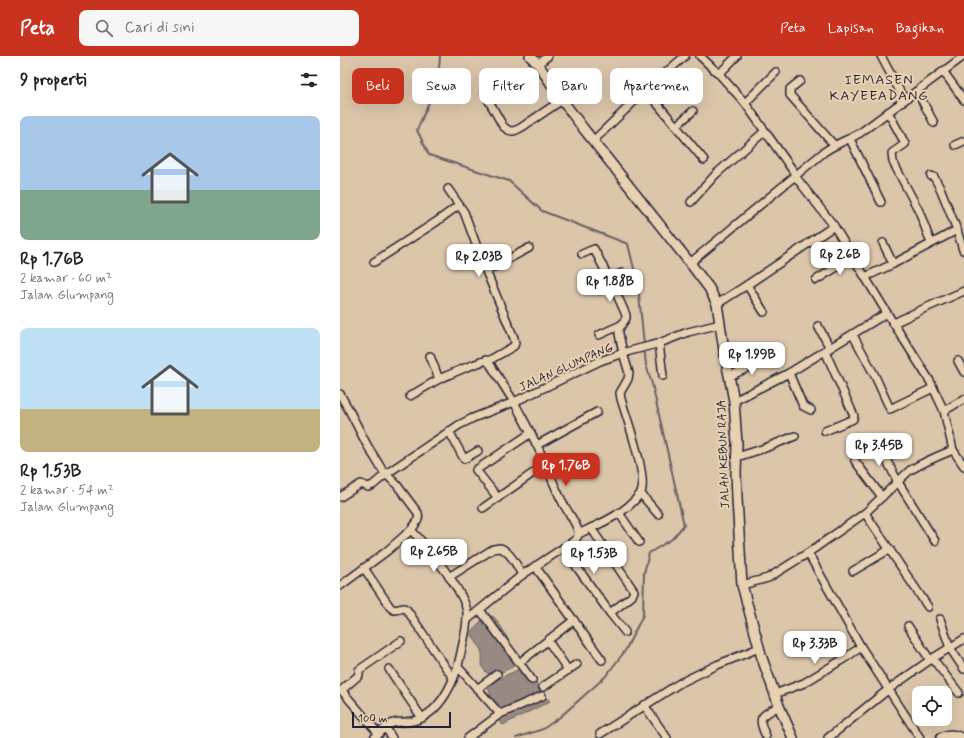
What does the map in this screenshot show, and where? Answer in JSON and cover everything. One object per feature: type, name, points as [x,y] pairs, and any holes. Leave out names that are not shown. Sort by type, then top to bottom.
[{"type":"street","name":"JALAN KEBUN RAJA","points":[[530,56],[538,64],[547,78]]},
{"type":"street","points":[[538,64],[548,56]]},
{"type":"street","points":[[671,68],[685,56]]},
{"type":"street","points":[[700,56],[719,74],[745,103],[834,226],[934,388],[944,410],[953,450],[964,466]]},
{"type":"street","points":[[719,74],[737,56]]},
{"type":"street","points":[[881,56],[904,99]]},
{"type":"street","points":[[690,263],[824,152],[834,145],[850,139],[860,133],[964,56]]},
{"type":"street","points":[[944,71],[964,100]]},
{"type":"street","points":[[745,103],[776,72]]},
{"type":"street","points":[[800,81],[790,89],[790,94],[834,145]]},
{"type":"street","points":[[917,91],[934,123]]},
{"type":"street","points":[[491,104],[503,126],[512,131],[522,127],[556,104]]},
{"type":"street","name":"JALAN KEBUN RAJA","points":[[565,104],[709,288],[717,304],[734,401],[737,457],[737,498],[742,585],[759,648],[774,694],[793,738]]},
{"type":"street","points":[[593,141],[631,104]]},
{"type":"street","points":[[658,104],[704,160]]},
{"type":"street","points":[[676,126],[693,111]]},
{"type":"street","points":[[888,112],[905,144],[892,153],[893,162],[919,211],[931,243]]},
{"type":"street","points":[[691,202],[714,171],[765,131]]},
{"type":"street","points":[[850,139],[882,202]]},
{"type":"street","points":[[955,145],[964,141]]},
{"type":"street","points":[[931,176],[934,177],[941,190],[957,230],[963,250]]},
{"type":"street","points":[[448,189],[464,212],[486,271],[514,338],[514,346],[488,362]]},
{"type":"street","points":[[374,262],[459,205]]},
{"type":"street","points":[[717,304],[834,226]]},
{"type":"street","points":[[865,276],[893,264],[957,230]]},
{"type":"street","points":[[883,243],[893,264]]},
{"type":"street","points":[[486,271],[529,248]]},
{"type":"street","points":[[467,620],[522,575],[578,538],[578,534],[619,513],[641,494],[643,486],[640,467],[636,449],[620,399],[620,393],[628,379],[629,373],[619,334],[619,329],[626,318],[626,315],[594,249],[582,254]]},
{"type":"street","points":[[816,280],[853,257]]},
{"type":"street","points":[[600,290],[622,273]]},
{"type":"street","points":[[747,285],[764,312]]},
{"type":"street","points":[[894,323],[964,291]]},
{"type":"street","points":[[734,401],[789,373],[887,314]]},
{"type":"street","name":"JALAN GLUMPANG","points":[[578,534],[578,529],[562,501],[537,445],[514,402],[624,352],[720,324]]},
{"type":"street","points":[[599,335],[621,325]]},
{"type":"street","points":[[818,326],[854,416],[853,419],[825,431]]},
{"type":"street","points":[[853,335],[875,376],[890,409],[934,388]]},
{"type":"street","points":[[659,343],[663,376]]},
{"type":"street","points":[[430,356],[439,379]]},
{"type":"street","points":[[730,376],[767,359]]},
{"type":"street","points":[[340,498],[362,484],[368,487],[373,485],[386,474],[466,421],[514,402],[486,360],[439,379],[410,396]]},
{"type":"street","points":[[958,361],[964,372]]},
{"type":"street","points":[[789,373],[803,406],[811,410]]},
{"type":"street","points":[[340,586],[387,551],[411,530],[419,516],[397,485],[383,471],[341,397]]},
{"type":"street","points":[[944,410],[964,399]]},
{"type":"street","points":[[537,445],[597,412]]},
{"type":"street","points":[[449,431],[464,459],[478,451]]},
{"type":"street","points":[[498,498],[476,470],[531,433]]},
{"type":"street","points":[[737,457],[795,436]]},
{"type":"street","points":[[878,442],[898,482],[935,541]]},
{"type":"street","points":[[742,585],[773,575],[808,554],[865,513],[917,465],[953,450]]},
{"type":"street","points":[[856,461],[882,497]]},
{"type":"street","points":[[484,508],[546,464]]},
{"type":"street","points":[[641,494],[658,514]]},
{"type":"street","points":[[619,513],[639,542]]},
{"type":"street","points":[[865,513],[928,607]]},
{"type":"street","points":[[591,528],[634,591],[632,596],[610,612]]},
{"type":"street","points":[[401,640],[359,670],[359,675],[343,688],[341,692],[376,736],[394,723],[413,721],[422,718],[443,700],[458,667],[467,620],[465,604],[449,577],[411,530]]},
{"type":"street","points":[[449,577],[493,549],[499,548],[510,555],[522,575]]},
{"type":"street","points":[[563,548],[625,632]]},
{"type":"street","points":[[853,572],[890,549]]},
{"type":"street","points":[[808,554],[861,647],[920,738]]},
{"type":"street","points":[[535,566],[602,660]]},
{"type":"street","points":[[364,568],[390,607],[394,610],[404,608],[407,610],[453,678]]},
{"type":"street","points":[[480,610],[532,680]]},
{"type":"street","points":[[940,619],[950,648],[964,669]]},
{"type":"street","points":[[524,660],[574,620]]},
{"type":"street","points":[[908,626],[931,660],[959,693]]},
{"type":"street","points":[[828,738],[889,689],[964,639]]},
{"type":"street","points":[[548,641],[568,670]]},
{"type":"street","points":[[774,694],[804,682],[861,647]]},
{"type":"street","points":[[600,734],[680,682],[759,648]]},
{"type":"street","points":[[543,687],[577,664]]},
{"type":"street","points":[[458,667],[500,714]]},
{"type":"street","points":[[389,669],[422,718]]},
{"type":"street","points":[[478,689],[497,674]]},
{"type":"street","points":[[468,738],[500,714],[542,696]]},
{"type":"street","points":[[644,705],[667,738]]},
{"type":"street","points":[[766,736],[760,722],[762,716],[779,706]]},
{"type":"street","points":[[386,728],[392,738]]},
{"type":"street","points":[[942,738],[944,736],[953,735],[960,738]]},
{"type":"shaded area","points":[[488,615],[494,617],[502,628],[520,663],[494,676],[488,674],[483,668],[481,650],[471,633]]},
{"type":"shaded area","points":[[524,667],[550,701],[503,725],[500,722],[487,684]]},
{"type":"waterway","points":[[440,56],[438,81],[417,130],[429,155],[509,181],[542,211],[628,244],[638,285],[646,365],[652,384],[684,525],[672,539],[649,553],[644,573],[643,615],[625,651],[605,677],[560,717],[543,729],[516,738]]},
{"type":"district","name":"IEMASEN KAYEEADANG","points":[[879,88]]}]
